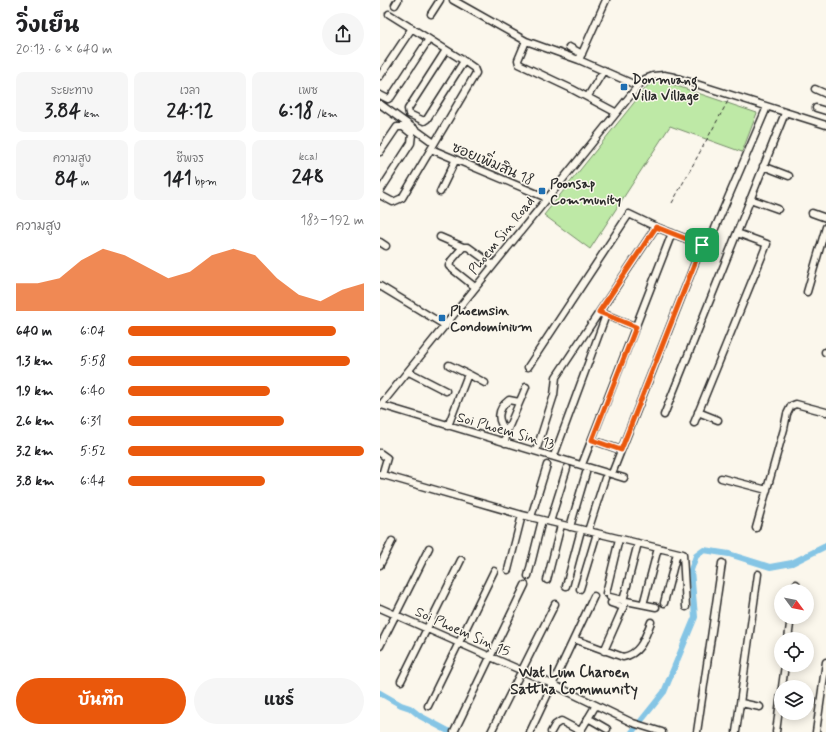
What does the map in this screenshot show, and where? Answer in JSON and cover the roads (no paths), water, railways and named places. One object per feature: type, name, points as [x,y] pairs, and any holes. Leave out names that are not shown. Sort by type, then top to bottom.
[{"type":"street","points":[[431,14],[440,0]]},
{"type":"street","points":[[453,0],[526,41],[581,57]]},
{"type":"street","points":[[581,57],[606,0]]},
{"type":"street","points":[[380,195],[393,202],[399,200],[431,149],[432,141],[476,73],[474,68],[464,61],[389,14]]},
{"type":"street","points":[[380,76],[412,28]]},
{"type":"street","points":[[380,95],[388,99],[391,97],[429,39]]},
{"type":"street","points":[[526,41],[518,60],[519,64],[588,96],[615,112]]},
{"type":"street","points":[[569,47],[581,57],[638,86]]},
{"type":"street","points":[[421,121],[409,114],[408,109],[446,50]]},
{"type":"street","points":[[380,191],[411,143],[414,132],[421,121],[427,119],[464,61]]},
{"type":"street","points":[[588,96],[604,70]]},
{"type":"street","name":"Phoem Sin Road","points":[[381,406],[410,372],[475,287],[578,162],[615,112],[645,80],[664,74],[826,125]]},
{"type":"street","points":[[815,89],[826,94]]},
{"type":"street","points":[[380,104],[414,132]]},
{"type":"street","points":[[528,367],[629,214],[656,227],[707,247],[766,107]]},
{"type":"street","points":[[816,108],[826,111]]},
{"type":"street","points":[[664,415],[785,113]]},
{"type":"street","points":[[380,152],[397,127],[403,127],[432,141]]},
{"type":"street","name":"ซอยเพิ่มสิน 18","points":[[431,149],[455,161],[547,198]]},
{"type":"street","points":[[440,192],[455,161]]},
{"type":"street","points":[[763,166],[789,176]]},
{"type":"street","points":[[750,199],[778,209]]},
{"type":"street","points":[[812,213],[826,218]]},
{"type":"street","points":[[807,292],[826,226]]},
{"type":"street","points":[[537,448],[554,395],[556,377],[656,227]]},
{"type":"street","points":[[583,462],[672,233]]},
{"type":"street","points":[[694,423],[767,244],[737,233]]},
{"type":"street","points":[[440,237],[463,247],[472,248],[493,265]]},
{"type":"street","points":[[380,242],[386,246]]},
{"type":"street","points":[[613,471],[702,245]]},
{"type":"street","points":[[463,247],[451,261],[450,266],[475,287]]},
{"type":"street","points":[[380,286],[446,326]]},
{"type":"street","points":[[599,312],[636,327]]},
{"type":"street","points":[[555,453],[606,315]]},
{"type":"street","points":[[449,365],[485,383]]},
{"type":"street","points":[[410,372],[446,391]]},
{"type":"street","points":[[448,426],[468,374]]},
{"type":"street","points":[[505,443],[507,431],[526,387]]},
{"type":"street","points":[[507,431],[501,425],[499,420],[499,415],[502,408],[509,400],[520,402]]},
{"type":"street","points":[[756,528],[787,414],[791,406],[796,404],[826,412]]},
{"type":"street","name":"Soi Phoem Sin 13","points":[[381,406],[624,478]]},
{"type":"street","points":[[698,412],[718,420]]},
{"type":"street","points":[[592,440],[621,450]]},
{"type":"street","points":[[380,453],[387,458],[381,475],[531,518],[683,554],[686,607]]},
{"type":"street","points":[[531,518],[547,465]]},
{"type":"street","points":[[550,522],[567,468]]},
{"type":"street","points":[[570,527],[586,473]]},
{"type":"street","points":[[588,531],[605,478]]},
{"type":"street","points":[[721,478],[767,490]]},
{"type":"street","points":[[508,570],[522,515]]},
{"type":"street","points":[[528,576],[542,520]]},
{"type":"street","points":[[547,580],[561,525]]},
{"type":"street","points":[[566,586],[581,530]]},
{"type":"street","points":[[580,589],[596,533]]},
{"type":"street","points":[[619,539],[609,598],[656,607]]},
{"type":"street","points":[[380,565],[392,540]]},
{"type":"street","points":[[604,651],[625,602],[638,544]]},
{"type":"street","points":[[380,646],[429,548]]},
{"type":"street","points":[[644,601],[658,548]]},
{"type":"street","points":[[664,603],[677,553]]},
{"type":"street","points":[[401,681],[461,560]]},
{"type":"street","points":[[697,732],[722,563]]},
{"type":"street","points":[[428,706],[494,571]]},
{"type":"street","points":[[736,732],[758,574]]},
{"type":"street","points":[[454,732],[525,585]]},
{"type":"street","points":[[530,732],[594,596]]},
{"type":"street","points":[[491,732],[523,671],[555,604]]},
{"type":"street","name":"Soi Phoem Sin 15","points":[[380,608],[552,684],[646,729],[662,732]]},
{"type":"street","points":[[574,639],[624,657],[631,656],[644,642],[651,622]]},
{"type":"street","points":[[816,732],[826,662]]},
{"type":"street","points":[[741,704],[760,707]]},
{"type":"street","points":[[551,732],[555,725],[561,721],[580,732],[596,705]]},
{"type":"street","points":[[588,718],[607,729]]},
{"type":"street","points":[[776,732],[778,720]]},
{"type":"waterway","points":[[632,732],[664,692],[695,617],[691,570],[696,556],[704,550],[729,554],[770,567],[792,563],[826,546]]},
{"type":"waterway","points":[[380,693],[401,705],[410,708],[420,716],[450,732]]},
{"type":"place","name":"Donmuang Villa Village","points":[[624,87]]},
{"type":"place","name":"Poonsap Community","points":[[542,191]]},
{"type":"place","name":"Phoemsin Condominium","points":[[442,318]]},
{"type":"district","name":"Wat Lum Charoen Sattha Community","points":[[574,680]]}]
